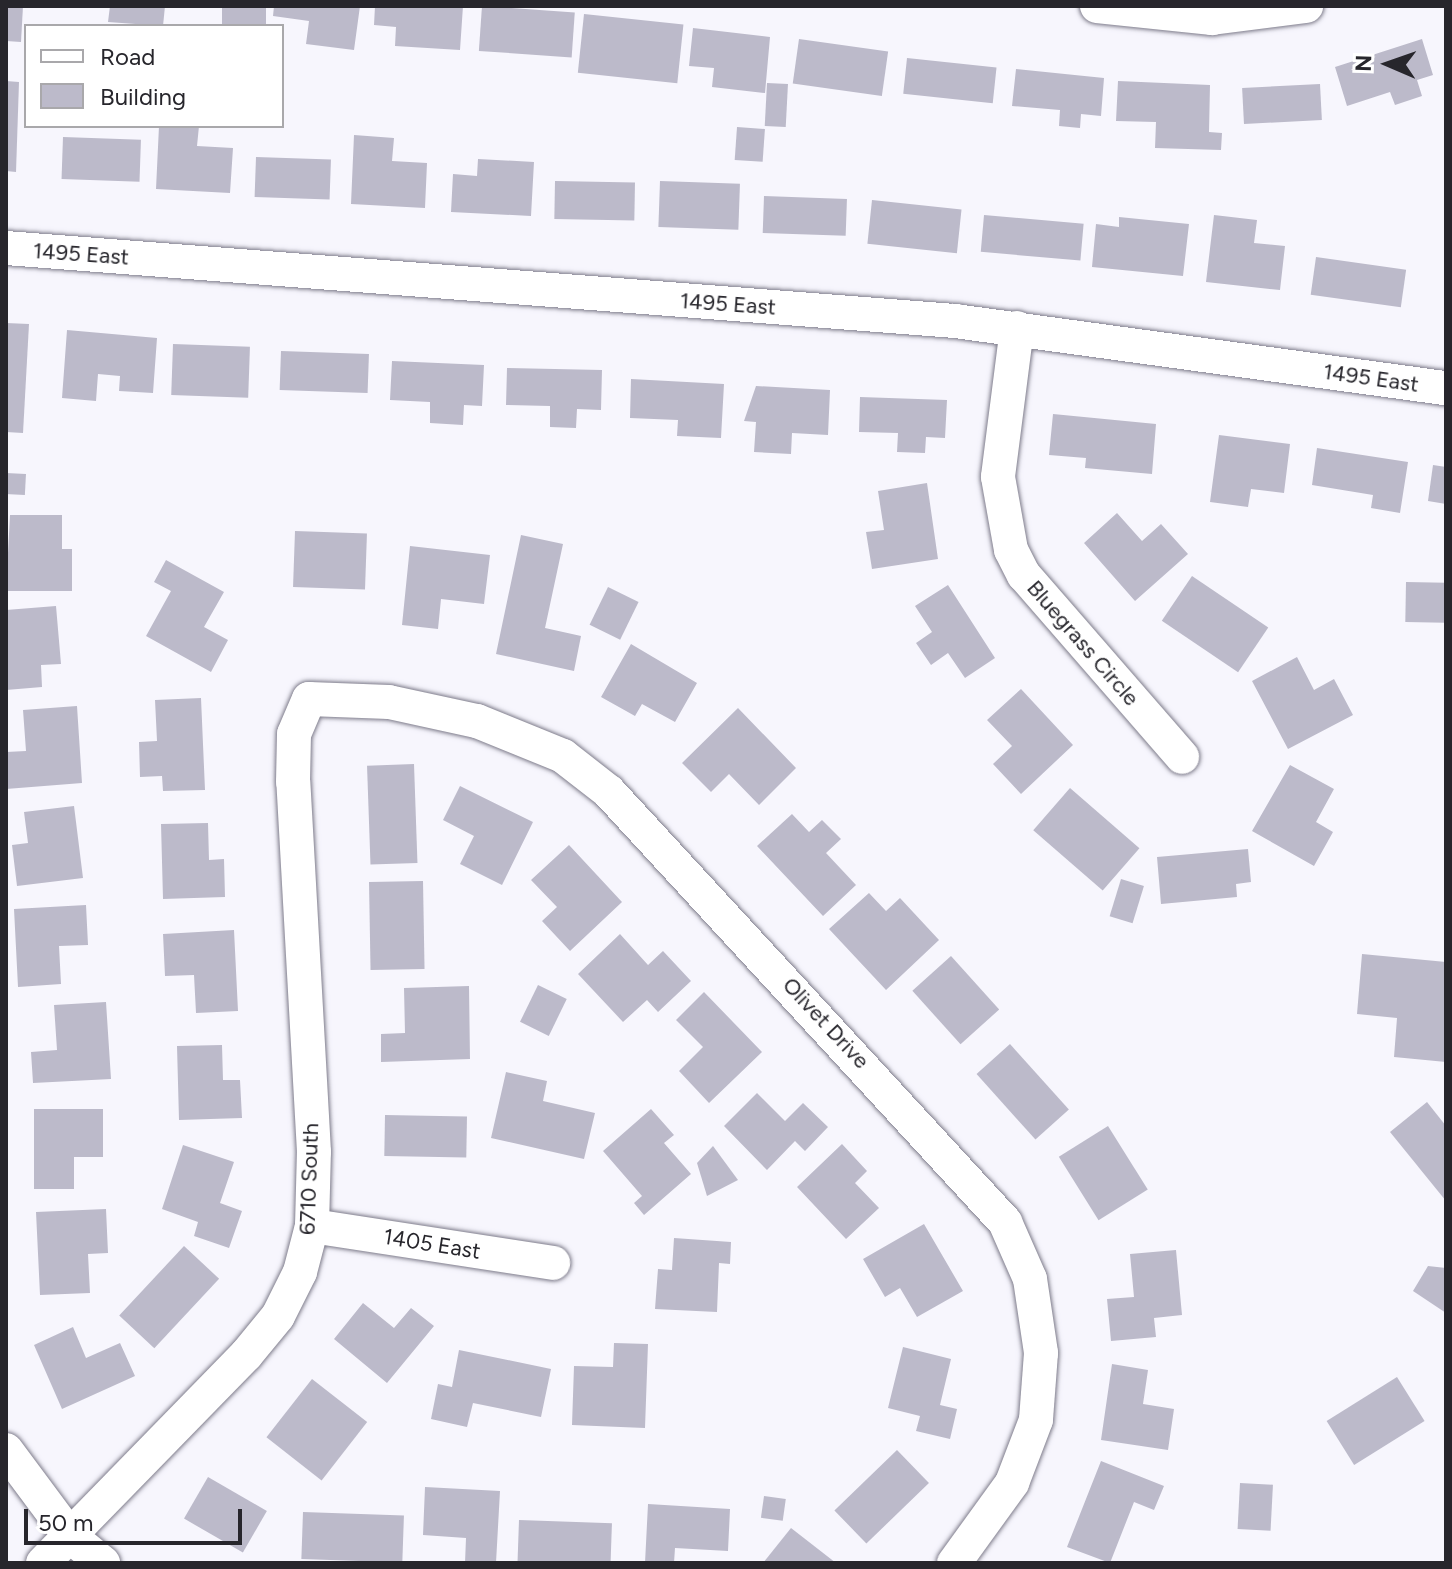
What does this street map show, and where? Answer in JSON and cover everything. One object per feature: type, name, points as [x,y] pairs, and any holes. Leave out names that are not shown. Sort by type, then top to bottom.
[{"type":"street","points":[[1097,6],[1212,18],[1306,6]]},
{"type":"street","name":"1495 East","points":[[6,248],[1017,328],[1446,388]]},
{"type":"street","name":"Bluegrass Circle","points":[[1017,328],[998,477],[1011,550],[1024,575],[1182,757]]},
{"type":"street","name":"6710 South","points":[[43,1563],[278,1316],[312,1226],[293,782],[294,734],[309,699]]},
{"type":"street","name":"Olivet Drive","points":[[309,699],[389,702],[477,721],[563,756],[609,792],[1005,1222],[1030,1279],[1041,1353],[1036,1420],[1012,1483],[954,1563]]},
{"type":"street","name":"1405 East","points":[[312,1226],[553,1263]]},
{"type":"street","points":[[6,1450],[70,1536],[103,1563]]},
{"type":"building","points":[[6,6],[23,6],[21,42],[6,41]]},
{"type":"building","points":[[110,6],[165,6],[163,24],[108,22]]},
{"type":"building","points":[[222,6],[266,6],[266,24],[222,24]]},
{"type":"building","points":[[274,6],[360,6],[354,50],[306,44],[309,21],[273,16]]},
{"type":"building","points":[[375,6],[463,6],[460,50],[395,46],[396,27],[374,25]]},
{"type":"building","points":[[482,6],[575,12],[572,57],[479,51]]},
{"type":"building","points":[[584,14],[683,24],[677,83],[578,73]]},
{"type":"building","points":[[693,28],[770,37],[765,93],[712,87],[714,68],[689,66]]},
{"type":"building","points":[[799,39],[888,52],[882,96],[793,84]]},
{"type":"building","points":[[1422,39],[1433,75],[1417,80],[1422,96],[1395,105],[1390,92],[1347,106],[1335,67]]},
{"type":"building","points":[[907,58],[997,67],[993,103],[903,94]]},
{"type":"building","points":[[1016,69],[1104,78],[1101,116],[1081,114],[1080,128],[1059,126],[1060,110],[1012,106]]},
{"type":"building","points":[[6,81],[19,82],[16,172],[6,171]]},
{"type":"building","points":[[1118,81],[1210,85],[1209,132],[1222,133],[1221,150],[1155,148],[1156,122],[1116,121]]},
{"type":"building","points":[[767,83],[788,84],[786,127],[765,126]]},
{"type":"building","points":[[1320,84],[1322,120],[1244,124],[1242,88]]},
{"type":"building","points":[[737,127],[765,129],[763,162],[735,160]]},
{"type":"building","points":[[159,128],[199,128],[197,146],[233,148],[230,193],[156,189]]},
{"type":"building","points":[[354,135],[394,138],[392,161],[427,163],[425,208],[351,204]]},
{"type":"building","points":[[63,137],[141,140],[139,182],[62,179]]},
{"type":"building","points":[[256,157],[331,160],[330,200],[255,197]]},
{"type":"building","points":[[478,159],[534,162],[531,216],[451,212],[453,174],[477,176]]},
{"type":"building","points":[[555,181],[635,182],[634,220],[554,219]]},
{"type":"building","points":[[660,181],[740,184],[738,230],[658,227]]},
{"type":"building","points":[[764,196],[847,199],[846,236],[763,233]]},
{"type":"building","points":[[872,200],[962,209],[957,253],[867,244]]},
{"type":"building","points":[[984,215],[1084,224],[1080,261],[981,252]]},
{"type":"building","points":[[1214,215],[1257,220],[1254,243],[1285,246],[1280,290],[1206,282]]},
{"type":"building","points":[[1119,217],[1189,224],[1183,276],[1092,267],[1096,224],[1119,227]]},
{"type":"building","points":[[1316,257],[1406,270],[1401,307],[1311,295]]},
{"type":"building","points":[[6,323],[29,324],[23,433],[6,432]]},
{"type":"building","points":[[67,330],[157,338],[153,393],[119,391],[120,376],[98,374],[96,401],[62,398]]},
{"type":"building","points":[[173,344],[250,347],[248,398],[171,395]]},
{"type":"building","points":[[281,351],[369,354],[368,393],[280,390]]},
{"type":"building","points":[[392,361],[484,365],[482,406],[464,405],[463,425],[430,423],[430,402],[390,400]]},
{"type":"building","points":[[507,368],[602,370],[601,410],[577,409],[576,428],[550,427],[550,406],[506,405]]},
{"type":"building","points":[[631,379],[724,384],[721,438],[677,436],[678,420],[630,418]]},
{"type":"building","points":[[756,386],[830,390],[828,435],[792,433],[791,454],[754,452],[756,422],[744,421]]},
{"type":"building","points":[[860,397],[947,400],[945,438],[926,437],[925,453],[897,452],[898,433],[859,432]]},
{"type":"building","points":[[1053,414],[1156,424],[1152,474],[1085,468],[1086,458],[1049,455]]},
{"type":"building","points":[[1219,435],[1290,444],[1284,493],[1251,489],[1248,507],[1210,502]]},
{"type":"building","points":[[1317,448],[1408,462],[1400,513],[1371,508],[1373,495],[1312,485]]},
{"type":"building","points":[[1433,465],[1446,467],[1446,504],[1428,501]]},
{"type":"building","points":[[6,473],[26,474],[25,495],[6,494]]},
{"type":"building","points":[[927,483],[938,559],[872,569],[866,532],[884,530],[878,491]]},
{"type":"building","points":[[1117,513],[1142,541],[1161,524],[1188,554],[1135,601],[1084,543]]},
{"type":"building","points":[[10,515],[62,515],[62,549],[72,549],[72,591],[6,591]]},
{"type":"building","points":[[295,531],[367,534],[365,589],[293,587]]},
{"type":"building","points":[[521,535],[563,544],[545,628],[581,636],[574,671],[496,654]]},
{"type":"building","points":[[410,546],[490,555],[484,604],[441,599],[438,629],[402,625]]},
{"type":"building","points":[[166,560],[224,592],[204,627],[228,640],[211,672],[146,636],[171,591],[154,582]]},
{"type":"building","points":[[1192,576],[1268,627],[1238,672],[1162,621]]},
{"type":"building","points":[[1406,582],[1446,583],[1445,623],[1405,622]]},
{"type":"building","points":[[948,585],[995,658],[965,678],[948,653],[931,665],[916,643],[932,632],[915,606]]},
{"type":"building","points":[[608,587],[639,602],[620,640],[590,625]]},
{"type":"building","points":[[56,606],[61,664],[41,665],[42,687],[6,690],[6,610]]},
{"type":"building","points":[[631,644],[697,683],[675,722],[642,704],[635,716],[601,697]]},
{"type":"building","points":[[1297,657],[1314,690],[1334,679],[1353,715],[1288,749],[1252,681]]},
{"type":"building","points":[[1021,689],[1073,745],[1021,794],[993,764],[1012,746],[987,720]]},
{"type":"building","points":[[201,698],[205,790],[163,791],[162,776],[140,777],[139,742],[157,741],[155,700]]},
{"type":"building","points":[[77,706],[82,783],[6,789],[6,752],[26,751],[23,710]]},
{"type":"building","points":[[738,708],[796,768],[759,805],[729,774],[711,792],[682,763]]},
{"type":"building","points":[[414,764],[417,863],[370,865],[367,766]]},
{"type":"building","points":[[1290,765],[1334,789],[1316,822],[1333,832],[1314,866],[1252,831]]},
{"type":"building","points":[[460,786],[533,822],[502,885],[460,864],[474,836],[443,820]]},
{"type":"building","points":[[1070,788],[1139,848],[1103,891],[1033,830]]},
{"type":"building","points":[[74,806],[83,878],[17,886],[12,845],[28,843],[24,812]]},
{"type":"building","points":[[792,814],[809,832],[822,820],[841,839],[826,853],[856,885],[823,916],[757,846]]},
{"type":"building","points":[[208,823],[209,860],[224,859],[225,897],[163,899],[161,824]]},
{"type":"building","points":[[569,845],[622,902],[570,951],[542,921],[557,907],[531,880]]},
{"type":"building","points":[[1248,849],[1251,882],[1236,884],[1237,897],[1161,904],[1157,857]]},
{"type":"building","points":[[1121,879],[1144,886],[1133,923],[1110,916]]},
{"type":"building","points":[[423,881],[425,969],[371,970],[369,882]]},
{"type":"building","points":[[869,893],[886,911],[900,898],[939,940],[886,990],[829,929]]},
{"type":"building","points":[[86,905],[88,945],[59,946],[61,984],[18,987],[14,909]]},
{"type":"building","points":[[234,930],[238,1011],[196,1013],[194,975],[165,976],[163,934]]},
{"type":"building","points":[[620,934],[648,965],[663,951],[691,981],[658,1012],[647,1000],[623,1022],[578,974]]},
{"type":"building","points":[[1362,954],[1446,962],[1446,1062],[1394,1057],[1397,1018],[1357,1014]]},
{"type":"building","points":[[951,956],[999,1010],[961,1044],[912,991]]},
{"type":"building","points":[[538,985],[567,999],[549,1036],[520,1022]]},
{"type":"building","points":[[469,986],[470,1059],[381,1062],[381,1034],[405,1033],[404,988]]},
{"type":"building","points":[[704,992],[762,1052],[709,1103],[679,1071],[703,1047],[676,1020]]},
{"type":"building","points":[[106,1002],[111,1079],[33,1083],[31,1052],[57,1050],[54,1005]]},
{"type":"building","points":[[1010,1044],[1069,1109],[1035,1140],[977,1074]]},
{"type":"building","points":[[222,1045],[223,1080],[240,1080],[242,1118],[179,1120],[177,1046]]},
{"type":"building","points":[[506,1072],[547,1081],[543,1101],[595,1113],[584,1159],[491,1138]]},
{"type":"building","points":[[757,1093],[785,1121],[803,1103],[828,1127],[805,1151],[795,1141],[767,1170],[724,1126]]},
{"type":"building","points":[[1427,1102],[1446,1126],[1446,1201],[1390,1132]]},
{"type":"building","points":[[34,1109],[103,1109],[103,1157],[74,1157],[74,1189],[34,1189]]},
{"type":"building","points":[[651,1109],[674,1135],[664,1143],[691,1174],[644,1215],[634,1203],[642,1196],[603,1151]]},
{"type":"building","points":[[385,1115],[467,1116],[466,1157],[384,1156]]},
{"type":"building","points":[[1108,1126],[1148,1190],[1099,1220],[1059,1157]]},
{"type":"building","points":[[842,1144],[867,1171],[855,1183],[879,1208],[846,1239],[797,1187]]},
{"type":"building","points":[[183,1145],[234,1162],[220,1203],[242,1211],[229,1248],[194,1236],[198,1222],[162,1209]]},
{"type":"building","points":[[713,1146],[738,1180],[707,1196],[697,1163]]},
{"type":"building","points":[[106,1209],[108,1253],[88,1254],[90,1293],[40,1295],[36,1212]]},
{"type":"building","points":[[924,1224],[963,1291],[917,1317],[900,1288],[885,1297],[863,1259]]},
{"type":"building","points":[[674,1238],[731,1242],[730,1264],[719,1263],[717,1312],[655,1309],[658,1269],[672,1270]]},
{"type":"building","points":[[184,1246],[219,1279],[154,1348],[119,1315]]},
{"type":"building","points":[[1176,1250],[1182,1315],[1154,1318],[1156,1337],[1111,1341],[1107,1299],[1134,1297],[1130,1254]]},
{"type":"building","points":[[1428,1266],[1446,1268],[1446,1313],[1413,1291]]},
{"type":"building","points":[[363,1303],[394,1328],[411,1308],[434,1326],[387,1383],[334,1339]]},
{"type":"building","points":[[73,1327],[86,1358],[120,1343],[135,1376],[62,1409],[34,1345]]},
{"type":"building","points":[[614,1343],[648,1344],[645,1428],[572,1425],[574,1366],[613,1367]]},
{"type":"building","points":[[903,1347],[951,1359],[940,1405],[957,1409],[950,1439],[916,1431],[920,1416],[888,1408]]},
{"type":"building","points":[[459,1350],[551,1369],[541,1417],[473,1403],[467,1427],[431,1419],[438,1384],[452,1387]]},
{"type":"building","points":[[1112,1364],[1148,1370],[1143,1404],[1174,1409],[1168,1450],[1101,1440]]},
{"type":"building","points":[[1397,1377],[1425,1421],[1354,1465],[1327,1421]]},
{"type":"building","points":[[312,1379],[367,1422],[322,1480],[266,1437]]},
{"type":"building","points":[[897,1450],[929,1483],[866,1544],[834,1510]]},
{"type":"building","points":[[1101,1461],[1164,1486],[1154,1510],[1134,1502],[1110,1563],[1067,1547]]},
{"type":"building","points":[[208,1477],[267,1511],[243,1553],[184,1519]]},
{"type":"building","points":[[1240,1483],[1273,1485],[1271,1531],[1238,1529]]},
{"type":"building","points":[[425,1487],[500,1491],[496,1563],[465,1563],[466,1538],[423,1535]]},
{"type":"building","points":[[764,1496],[786,1499],[783,1521],[761,1518]]},
{"type":"building","points":[[648,1504],[730,1509],[728,1551],[675,1548],[674,1563],[645,1563]]},
{"type":"building","points":[[303,1512],[404,1516],[402,1562],[301,1559]]},
{"type":"building","points":[[519,1520],[612,1523],[611,1563],[517,1563]]},
{"type":"building","points":[[791,1528],[836,1563],[763,1563]]}]
